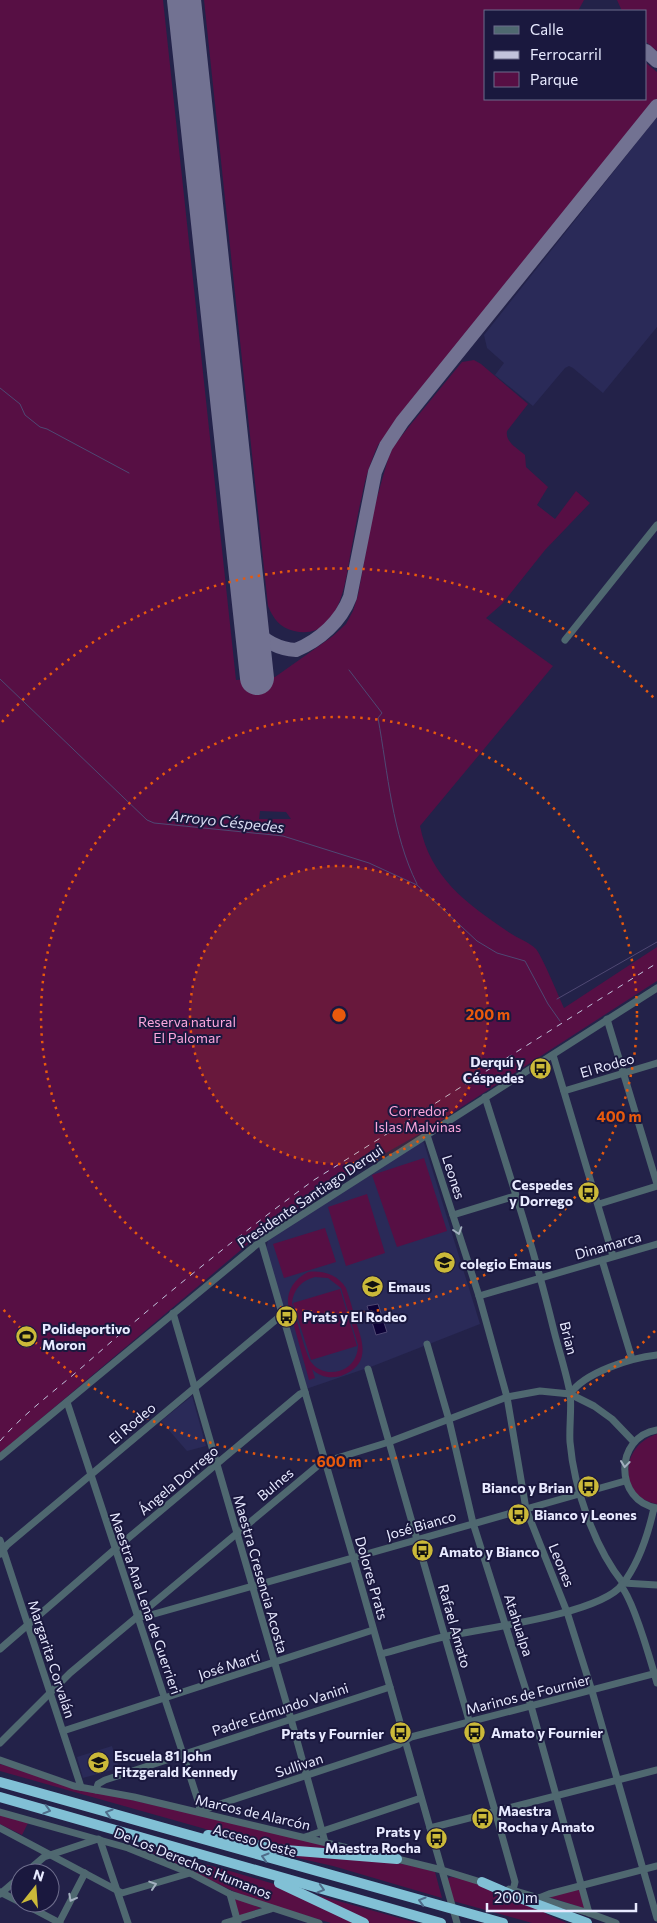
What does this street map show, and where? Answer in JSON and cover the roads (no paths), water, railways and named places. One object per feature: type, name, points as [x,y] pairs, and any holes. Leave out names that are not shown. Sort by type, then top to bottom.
[{"type":"highway","name":"Acceso Oeste","points":[[0,1782],[503,1923]]},
{"type":"highway","name":"Acceso Oeste","points":[[0,1797],[441,1923]]},
{"type":"highway","points":[[132,1820],[273,1849],[397,1859]]},
{"type":"highway","points":[[227,1862],[303,1893],[364,1923]]},
{"type":"highway","points":[[482,1882],[512,1895],[588,1918]]},
{"type":"street","points":[[565,640],[657,526]]},
{"type":"street","name":"Presidente Santiago Derqui","points":[[0,1457],[261,1241],[657,988]]},
{"type":"street","points":[[599,1204],[657,1185],[607,1019]]},
{"type":"street","points":[[553,1055],[613,1256]]},
{"type":"street","name":"El Rodeo","points":[[564,1091],[657,1063]]},
{"type":"street","name":"Brian","points":[[485,1097],[541,1278],[570,1394],[570,1443],[574,1471],[580,1493],[604,1554],[628,1599],[656,1673],[657,1683]]},
{"type":"street","name":"Leones","points":[[427,1135],[479,1296],[507,1398],[526,1509],[567,1612],[592,1691],[657,1918]]},
{"type":"street","points":[[453,1215],[515,1196]]},
{"type":"street","name":"Dolores Prats","points":[[261,1241],[381,1654],[456,1923]]},
{"type":"street","name":"Dinamarca","points":[[479,1296],[657,1244]]},
{"type":"street","points":[[602,1260],[632,1359]]},
{"type":"street","name":"Maestra Cresencia Acosta","points":[[173,1313],[196,1387],[325,1842]]},
{"type":"street","name":"El Rodeo","points":[[2,1552],[90,1474],[278,1318],[283,1316]]},
{"type":"street","name":"Atahualpa","points":[[427,1344],[449,1420],[472,1523],[506,1624],[558,1796],[582,1885],[588,1918]]},
{"type":"street","points":[[634,1442],[603,1412],[570,1394],[575,1388],[598,1373],[632,1359],[657,1355]]},
{"type":"street","name":"Rafael Amato","points":[[368,1369],[515,1882],[513,1890]]},
{"type":"street","name":"Bulnes","points":[[0,1743],[70,1673],[315,1467],[325,1461],[390,1442],[507,1398],[540,1391],[570,1394]]},
{"type":"street","name":"Ángela Dorrego","points":[[0,1649],[217,1463],[300,1394],[305,1392]]},
{"type":"street","name":"Maestra Ana Lena de Guerrieri","points":[[66,1402],[165,1698],[200,1812]]},
{"type":"street","points":[[381,1654],[445,1636],[567,1612],[590,1605],[622,1585],[643,1548],[656,1508],[641,1502],[632,1493],[625,1481],[624,1461],[634,1442],[642,1435],[657,1430]]},
{"type":"street","name":"José Bianco","points":[[137,1617],[147,1616],[252,1587],[625,1481]]},
{"type":"street","name":"Margarita Corvalán","points":[[0,1540],[2,1552],[81,1787]]},
{"type":"street","points":[[622,1585],[657,1585]]},
{"type":"street","name":"José Martí","points":[[63,1732],[373,1630]]},
{"type":"street","name":"Marinos de Fournier","points":[[405,1741],[411,1737],[656,1673]]},
{"type":"street","name":"Padre Edmundo Vanini","points":[[96,1790],[98,1784],[105,1780],[390,1687]]},
{"type":"street","name":"Sullivan","points":[[200,1812],[398,1746],[405,1741]]},
{"type":"street","name":"Marcos de Alarcón","points":[[0,1760],[81,1787],[200,1812],[442,1870],[539,1898],[588,1918],[616,1923]]},
{"type":"street","points":[[430,1828],[657,1770]]},
{"type":"street","points":[[305,1837],[422,1798]]},
{"type":"street","name":"De Los Derechos Humanos","points":[[0,1812],[128,1848],[190,1873],[230,1894],[319,1923]]},
{"type":"street","points":[[0,1828],[117,1892],[126,1893],[190,1873]]},
{"type":"street","points":[[36,1863],[50,1855],[99,1839],[128,1923]]},
{"type":"street","points":[[539,1898],[657,1866]]},
{"type":"street","points":[[41,1913],[60,1923],[85,1873]]},
{"type":"street","points":[[230,1894],[238,1921]]},
{"type":"street","points":[[225,1923],[238,1921],[271,1908]]},
{"type":"waterway","points":[[0,388],[20,404],[25,415],[40,427],[129,473]]},
{"type":"waterway","points":[[349,670],[382,713],[378,718],[396,824],[417,884]]},
{"type":"waterway","name":"Arroyo Céspedes","points":[[0,679],[147,820],[154,823],[283,836],[369,863],[417,885],[477,941],[497,953],[525,961],[548,1004],[560,1021]]},
{"type":"waterway","points":[[557,999],[657,942]]},
{"type":"railway","points":[[0,1441],[32,1410],[171,1291],[256,1223],[314,1180],[657,963]]},
{"type":"place","name":"Derqui y Céspedes","points":[[540,1069]]},
{"type":"place","name":"Cespedes y Dorrego","points":[[589,1192]]},
{"type":"place","name":"colegio Emaus","points":[[444,1263]]},
{"type":"place","name":"Emaus","points":[[372,1286]]},
{"type":"place","name":"Prats y El Rodeo","points":[[287,1316]]},
{"type":"place","name":"Polideportivo Moron","points":[[26,1336]]},
{"type":"place","name":"Bianco y Brian","points":[[589,1487]]},
{"type":"place","name":"Bianco y Leones","points":[[518,1514]]},
{"type":"place","name":"Amato y Bianco","points":[[423,1551]]},
{"type":"place","name":"Amato y Fournier","points":[[475,1732]]},
{"type":"place","name":"Prats y Fournier","points":[[400,1733]]},
{"type":"place","name":"Escuela 81 John Fitzgerald Kennedy","points":[[98,1763]]},
{"type":"place","name":"Maestra Rocha y Amato","points":[[482,1818]]},
{"type":"place","name":"Prats y Maestra Rocha","points":[[437,1839]]},
{"type":"park label","name":"Reserva natural El Palomar","points":[[187,1030]]},
{"type":"park label","name":"Corredor Islas Malvinas","points":[[418,1118]]}]
